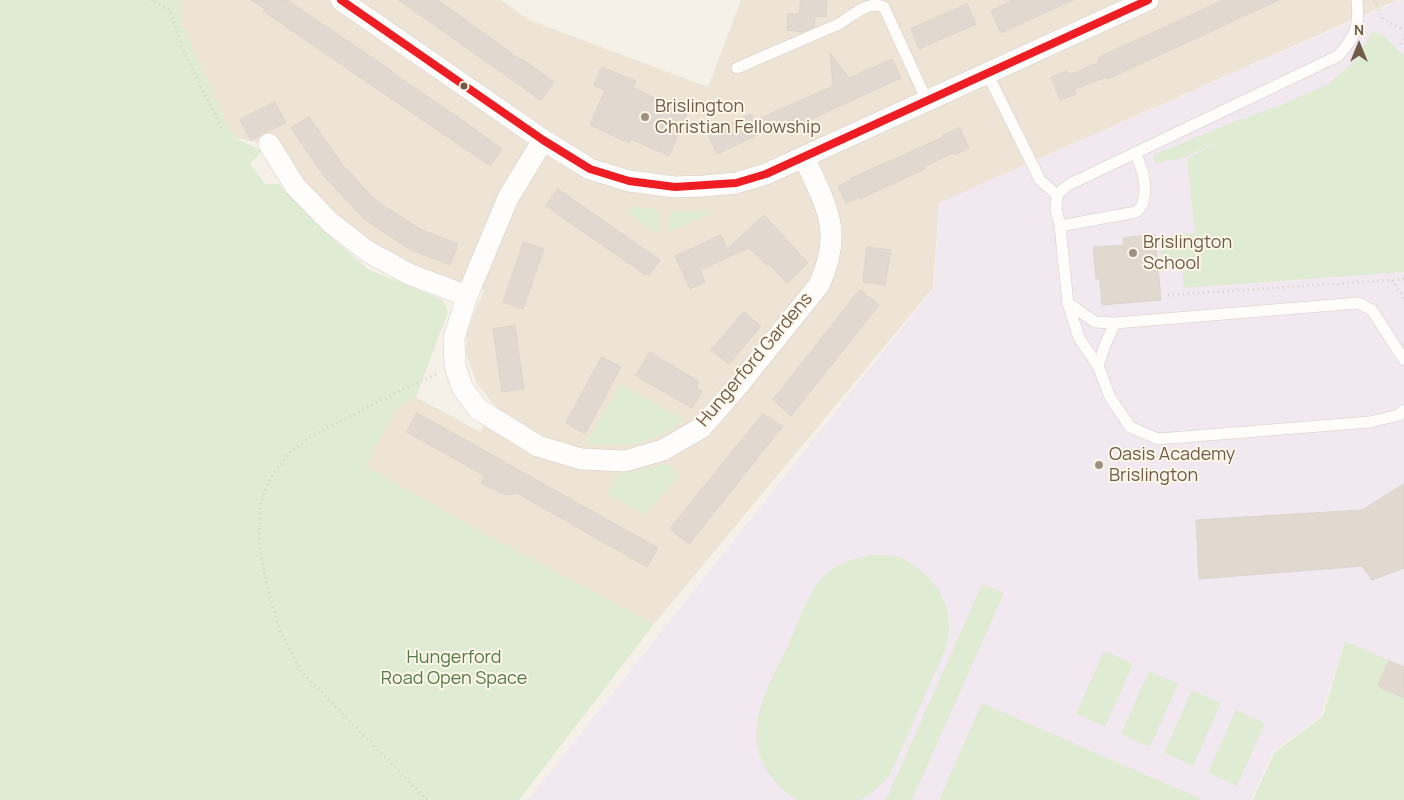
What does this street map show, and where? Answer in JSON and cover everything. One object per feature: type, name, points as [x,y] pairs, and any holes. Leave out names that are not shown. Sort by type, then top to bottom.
[{"type":"street","points":[[341,0],[543,140],[590,169],[629,181],[675,187],[736,183],[766,174],[1148,0]]},
{"type":"street","name":"Hungerford Gardens","points":[[543,140],[508,198],[466,296],[454,338],[456,366],[462,387],[478,409],[538,446],[581,459],[625,462],[663,450],[700,428],[741,382],[819,285],[827,267],[832,240],[829,213],[804,157]]},
{"type":"street","points":[[270,144],[296,186],[330,222],[367,250],[409,274],[466,296]]},
{"type":"lane","points":[[1357,0],[1358,22],[1351,42],[1338,56],[1068,185],[1057,195],[1056,209],[1060,226],[1068,303],[1079,338],[1098,366],[1110,397],[1130,427],[1158,439],[1370,422],[1399,415],[1404,410]]},
{"type":"lane","points":[[737,68],[839,24],[848,18],[860,4],[875,1],[884,6],[927,101]]},
{"type":"lane","points":[[987,74],[1040,180],[1057,195]]},
{"type":"lane","points":[[1060,226],[1136,212],[1143,203],[1144,180],[1140,163],[1135,153]]},
{"type":"lane","points":[[1068,303],[1095,322],[1115,323],[1358,303],[1372,310],[1404,360]]},
{"type":"lane","points":[[1098,366],[1115,323]]},
{"type":"path","points":[[150,0],[170,10],[182,48],[222,129]]},
{"type":"path","points":[[1374,0],[1383,19],[1404,30]]},
{"type":"path","points":[[1404,40],[1402,43],[1404,46]]},
{"type":"path","points":[[1168,295],[1404,279]]},
{"type":"path","points":[[1392,280],[1404,298]]},
{"type":"path","points":[[427,800],[300,670],[280,631],[266,582],[259,542],[260,507],[266,488],[281,464],[290,452],[312,436],[403,389],[456,366]]},
{"type":"shaded area","points":[[179,0],[501,0],[529,20],[708,87],[741,0],[1397,0],[939,203],[933,288],[654,624],[486,535],[365,466],[399,405],[416,397],[480,432],[495,406],[476,382],[466,353],[467,331],[484,290],[448,281],[354,234],[308,190],[276,135],[265,144],[233,137],[181,22]]},
{"type":"shaded area","name":"Oasis Academy Brislington","points":[[1400,0],[1404,0],[1404,667],[1345,641],[1320,717],[1273,751],[1251,800],[528,800],[934,288],[939,203]]},
{"type":"green space","name":"Hungerford Road Open Space","points":[[0,0],[180,0],[181,22],[233,137],[262,151],[250,164],[265,184],[279,184],[317,225],[369,270],[443,300],[448,312],[416,397],[399,405],[365,466],[486,535],[654,624],[519,800],[0,800]]},
{"type":"green space","points":[[1372,32],[1382,34],[1404,56],[1404,272],[1184,288],[1182,266],[1176,262],[1171,269],[1161,260],[1160,237],[1195,233],[1187,159],[1225,138],[1183,158],[1155,163],[1153,155],[1281,105],[1329,84],[1354,61]]},
{"type":"green space","points":[[631,206],[656,209],[656,213],[660,213],[658,235],[627,212]]},
{"type":"green space","points":[[671,211],[715,212],[668,232]]},
{"type":"green space","points":[[620,384],[684,420],[664,433],[645,441],[616,445],[586,444]]},
{"type":"green space","points":[[667,463],[678,476],[645,515],[608,494],[618,473],[632,472]]},
{"type":"green space","points":[[871,555],[892,555],[909,562],[936,586],[942,596],[949,619],[949,633],[945,650],[889,777],[869,795],[859,800],[799,800],[784,791],[772,779],[759,753],[757,736],[762,704],[768,687],[814,589],[831,570],[842,564]]},
{"type":"green space","points":[[982,584],[1004,593],[912,800],[886,800]]},
{"type":"green space","points":[[1345,641],[1404,667],[1404,800],[1253,800],[1274,753],[1323,716]]},
{"type":"green space","points":[[1104,651],[1133,664],[1105,727],[1076,714]]},
{"type":"green space","points":[[1149,671],[1178,684],[1150,747],[1121,734]]},
{"type":"green space","points":[[1192,690],[1221,703],[1193,766],[1164,753]]},
{"type":"green space","points":[[982,703],[1203,800],[939,800]]},
{"type":"green space","points":[[1236,710],[1265,723],[1237,786],[1208,773]]},
{"type":"building","points":[[251,0],[287,0],[502,149],[490,166],[263,11],[265,9]]},
{"type":"building","points":[[399,0],[438,0],[554,82],[541,100]]},
{"type":"building","points":[[801,0],[827,0],[826,17],[815,16],[814,27],[802,32],[787,30],[788,14],[799,14]]},
{"type":"building","points":[[1013,0],[1073,0],[1001,33],[991,11]]},
{"type":"building","points":[[1224,0],[1279,0],[1108,79],[1107,77],[1075,89],[1076,94],[1060,100],[1051,77],[1067,71],[1069,75],[1100,62],[1098,58]]},
{"type":"building","points":[[967,4],[976,24],[919,49],[911,29]]},
{"type":"building","points":[[830,53],[849,78],[892,59],[901,78],[777,135],[773,128],[717,154],[708,134],[751,114],[754,121],[833,86]]},
{"type":"building","points":[[602,67],[636,81],[633,88],[688,112],[669,156],[631,139],[629,143],[590,125],[605,90],[594,86]]},
{"type":"building","points":[[275,102],[286,123],[263,133],[251,141],[240,120]]},
{"type":"building","points":[[309,117],[342,164],[375,200],[420,229],[458,244],[450,265],[411,250],[364,219],[324,176],[291,128]]},
{"type":"building","points":[[960,128],[969,148],[923,167],[925,169],[860,199],[859,197],[846,203],[838,186],[852,180],[851,178],[944,137]]},
{"type":"building","points":[[558,189],[660,260],[650,274],[644,274],[546,206]]},
{"type":"building","points":[[764,215],[808,263],[787,283],[769,264],[767,266],[749,248],[700,270],[705,282],[690,289],[675,256],[721,235],[727,249]]},
{"type":"building","points":[[1155,235],[1161,300],[1102,305],[1100,279],[1096,279],[1093,247],[1124,245],[1123,238]]},
{"type":"building","points":[[524,242],[544,249],[523,309],[503,302]]},
{"type":"building","points":[[867,247],[891,250],[885,285],[863,282]]},
{"type":"building","points":[[860,290],[879,305],[791,416],[773,400]]},
{"type":"building","points":[[744,312],[761,326],[729,364],[711,350]]},
{"type":"building","points":[[515,326],[524,389],[502,392],[493,329]]},
{"type":"building","points":[[650,352],[699,382],[696,387],[702,391],[692,408],[636,376]]},
{"type":"building","points":[[602,357],[621,367],[585,434],[566,423]]},
{"type":"building","points":[[417,413],[658,548],[647,567],[517,493],[506,495],[481,483],[485,476],[407,432]]},
{"type":"building","points":[[763,414],[783,426],[689,544],[670,529]]},
{"type":"building","points":[[1404,484],[1404,568],[1372,580],[1362,566],[1199,579],[1196,520],[1362,510]]},
{"type":"building","points":[[1389,661],[1404,667],[1404,698],[1378,686]]},
{"type":"transit line","points":[[341,0],[543,140],[590,169],[629,181],[675,187],[736,183],[766,174],[1148,0]]},
{"type":"place","name":"Brislington Christian Fellowship","points":[[645,117]]},
{"type":"place","name":"Brislington School","points":[[1133,253]]},
{"type":"place","name":"Oasis Academy Brislington","points":[[1099,465]]}]
